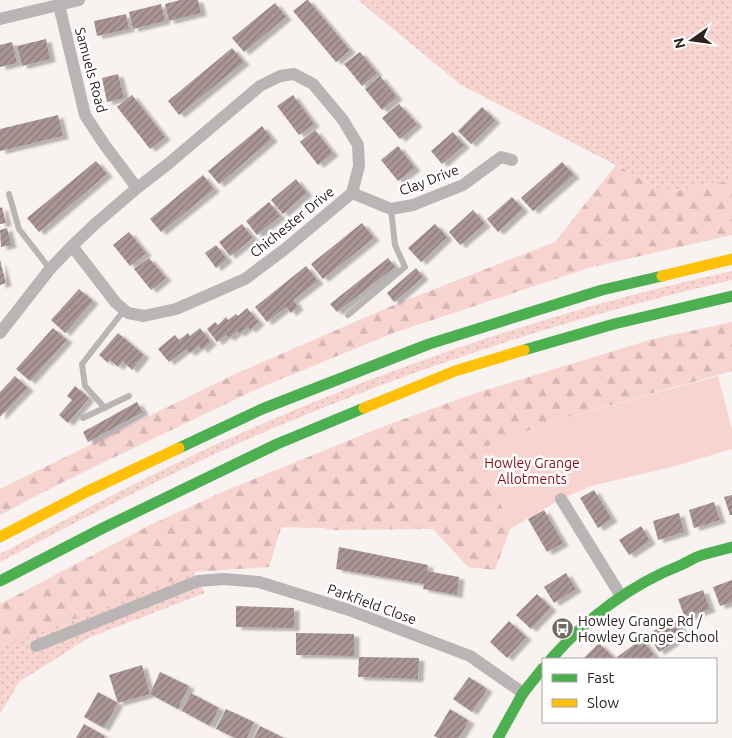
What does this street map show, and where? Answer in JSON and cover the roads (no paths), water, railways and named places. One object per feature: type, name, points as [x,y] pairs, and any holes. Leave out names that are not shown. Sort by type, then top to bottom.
[{"type":"main road","points":[[0,537],[86,492],[262,409],[429,344],[602,290],[732,259]]},
{"type":"main road","points":[[0,581],[103,528],[278,444],[455,371],[614,324],[732,296]]},
{"type":"main road","points":[[551,658],[579,629],[621,596],[660,574],[702,555],[732,547]]},
{"type":"main road","points":[[498,738],[523,693],[542,669]]},
{"type":"street","points":[[0,19],[79,0]]},
{"type":"street","name":"Samuels Road","points":[[59,5],[85,116],[137,188]]},
{"type":"street","name":"Chichester Drive","points":[[0,333],[50,269],[72,246],[137,188],[260,86],[280,76],[294,74],[313,84],[343,120],[358,145],[358,166],[352,193],[285,249],[245,279],[176,309],[144,316],[124,310]]},
{"type":"street","name":"Clay Drive","points":[[352,193],[391,209],[413,205],[463,185],[501,157],[512,160]]},
{"type":"street","points":[[72,246],[116,303],[124,310]]},
{"type":"street","points":[[562,499],[621,596]]},
{"type":"street","name":"Parkfield Close","points":[[36,646],[198,581],[224,579],[259,582],[349,610],[470,656],[523,693]]},
{"type":"lane","points":[[9,194],[19,230],[50,269]]},
{"type":"lane","points":[[348,314],[405,267],[395,245],[391,209]]},
{"type":"lane","points":[[104,408],[85,386],[82,364],[124,310]]},
{"type":"lane","points":[[83,418],[129,396]]},
{"type":"place","name":"Howley Grange Rd / Howley Grange School","points":[[562,629]]},
{"type":"park label","name":"Howley Grange Allotments","points":[[532,472]]}]
